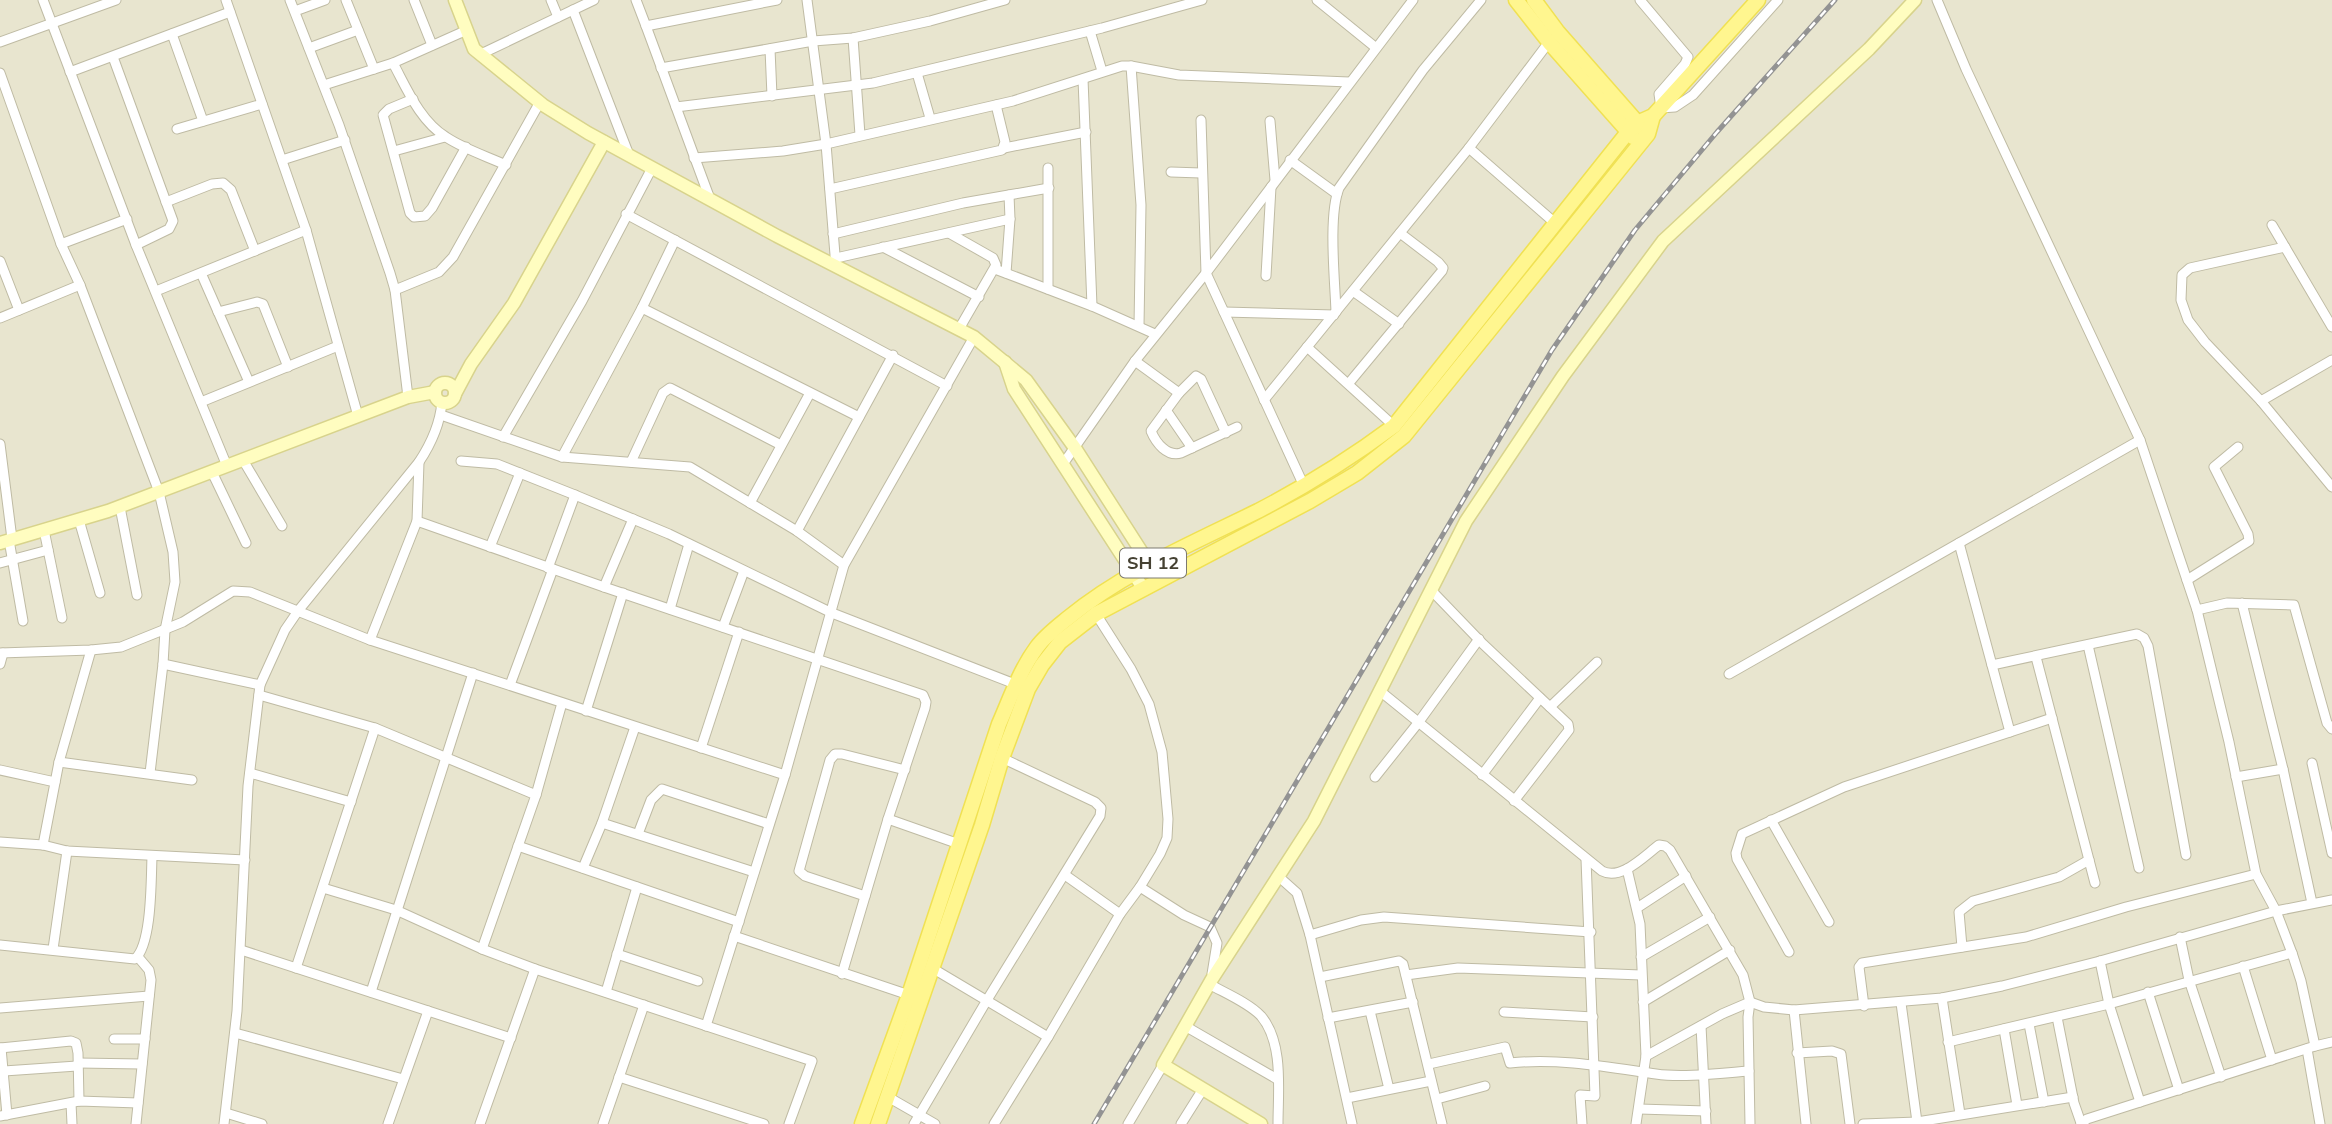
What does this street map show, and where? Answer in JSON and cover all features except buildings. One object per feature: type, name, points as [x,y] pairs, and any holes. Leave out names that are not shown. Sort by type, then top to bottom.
[{"type":"main road","points":[[1516,0],[1549,42],[1638,133]]},
{"type":"main road","points":[[1534,0],[1638,133]]},
{"type":"main road","points":[[1638,133],[1758,0]]},
{"type":"main road","name":"SH 12","points":[[878,1124],[982,825],[1033,653],[1050,633],[1099,595],[1151,564],[1304,486],[1346,461],[1394,426],[1555,223],[1638,133]]},
{"type":"main road","name":"SH 12","points":[[862,1124],[909,995],[992,744],[1022,687],[1060,642],[1096,614],[1334,487],[1373,462],[1404,436],[1638,133]]},
{"type":"street","points":[[43,0],[136,245],[227,466]]},
{"type":"street","points":[[0,42],[116,0]]},
{"type":"street","points":[[226,0],[306,230],[358,416]]},
{"type":"street","points":[[290,0],[345,140],[395,290],[408,397]]},
{"type":"street","points":[[295,11],[325,0]]},
{"type":"street","points":[[346,0],[374,69]]},
{"type":"street","points":[[414,0],[432,45]]},
{"type":"street","points":[[455,0],[474,48],[540,102],[652,168],[836,262],[974,337],[1005,362],[1026,380],[1075,448],[1159,579]]},
{"type":"street","points":[[551,0],[558,18]]},
{"type":"street","points":[[481,54],[594,0]]},
{"type":"street","points":[[636,0],[710,199]]},
{"type":"street","points":[[646,26],[777,0]]},
{"type":"street","points":[[807,0],[826,144],[836,262]]},
{"type":"street","points":[[661,68],[813,41],[853,38],[930,21],[1005,0]]},
{"type":"street","points":[[676,107],[856,85],[917,73],[1090,31],[1202,0]]},
{"type":"street","points":[[1317,0],[1375,47]]},
{"type":"street","points":[[1063,464],[1155,334],[1206,273],[1413,0]]},
{"type":"street","points":[[1335,313],[1333,255],[1337,194],[1423,70],[1481,0]]},
{"type":"street","points":[[1640,0],[1688,57],[1659,94],[1657,112],[1675,107],[1693,94],[1777,0]]},
{"type":"street","points":[[1128,1124],[1210,981],[1314,821],[1466,521],[1563,376],[1663,241],[1859,58],[1915,0]]},
{"type":"street","points":[[1937,0],[1966,69],[2140,440],[2197,610],[2256,874],[2276,911],[2301,982],[2320,1124]]},
{"type":"street","points":[[573,10],[629,155]]},
{"type":"street","points":[[70,72],[230,12]]},
{"type":"street","points":[[309,48],[358,30]]},
{"type":"street","points":[[324,85],[393,63],[467,30]]},
{"type":"street","points":[[1090,31],[1102,71]]},
{"type":"street","points":[[172,34],[203,121]]},
{"type":"street","points":[[853,38],[860,135]]},
{"type":"street","points":[[1264,400],[1469,148],[1549,42]]},
{"type":"street","points":[[770,49],[772,96]]},
{"type":"street","points":[[113,57],[173,221],[172,226],[136,245]]},
{"type":"street","points":[[393,63],[425,117],[445,137],[506,165]]},
{"type":"street","points":[[694,158],[783,151],[826,144],[996,105],[1102,71],[1131,66],[1179,75],[1349,82]]},
{"type":"street","points":[[1131,66],[1141,205],[1139,326]]},
{"type":"street","points":[[0,73],[61,244],[80,285],[159,492],[176,569],[165,630],[150,773]]},
{"type":"street","points":[[917,73],[930,118]]},
{"type":"street","points":[[1083,79],[1092,306]]},
{"type":"street","points":[[413,99],[389,109],[383,115],[410,213],[416,219],[425,216],[432,208],[466,147]]},
{"type":"street","points":[[395,290],[430,276],[446,266],[459,249],[540,102]]},
{"type":"street","points":[[177,129],[262,104]]},
{"type":"street","points":[[996,105],[1004,148]]},
{"type":"street","points":[[1201,120],[1206,273],[1304,486]]},
{"type":"street","points":[[1266,276],[1273,184],[1270,121]]},
{"type":"street","points":[[830,189],[999,152],[1004,148],[1086,132]]},
{"type":"street","points":[[394,150],[445,137]]},
{"type":"street","points":[[282,160],[345,140]]},
{"type":"street","points":[[440,398],[453,387],[455,394],[471,364],[514,303],[604,142]]},
{"type":"street","points":[[1469,148],[1555,223]]},
{"type":"street","points":[[1290,160],[1337,194]]},
{"type":"street","points":[[503,437],[582,301],[652,168]]},
{"type":"street","points":[[1048,168],[1048,289]]},
{"type":"street","points":[[1171,172],[1202,173]]},
{"type":"street","points":[[166,202],[212,184],[223,183],[231,190],[255,251]]},
{"type":"street","points":[[833,234],[963,203],[1049,188]]},
{"type":"street","points":[[1006,273],[1009,195]]},
{"type":"street","points":[[626,214],[947,386]]},
{"type":"street","points":[[61,244],[127,219]]},
{"type":"street","points":[[836,262],[883,247],[1010,219]]},
{"type":"street","points":[[2272,225],[2332,327]]},
{"type":"street","points":[[156,291],[306,230]]},
{"type":"street","points":[[949,233],[993,258],[996,265],[959,329]]},
{"type":"street","points":[[1349,383],[1440,275],[1443,268],[1400,233]]},
{"type":"street","points":[[562,457],[642,308],[675,240]]},
{"type":"street","points":[[883,247],[979,297]]},
{"type":"street","points":[[2285,247],[2190,268],[2182,275],[2181,300],[2188,320],[2204,342],[2261,401],[2332,487]]},
{"type":"street","points":[[0,261],[19,310]]},
{"type":"street","points":[[995,269],[1092,306],[1155,334]]},
{"type":"street","points":[[201,273],[249,382]]},
{"type":"street","points":[[0,318],[80,285]]},
{"type":"street","points":[[1353,291],[1399,324]]},
{"type":"street","points":[[218,312],[257,302],[263,304],[288,366]]},
{"type":"street","points":[[642,308],[859,417]]},
{"type":"street","points":[[1224,312],[1335,313]]},
{"type":"street","points":[[706,1026],[820,659],[845,565],[974,337]]},
{"type":"street","points":[[201,402],[338,346]]},
{"type":"street","points":[[1307,347],[1394,426]]},
{"type":"street","points":[[797,531],[892,355]]},
{"type":"street","points":[[2261,401],[2332,360]]},
{"type":"street","points":[[1005,362],[1014,389],[1143,588]]},
{"type":"street","points":[[1135,362],[1179,393]]},
{"type":"street","points":[[224,1124],[235,1032],[250,773],[259,690],[285,629],[419,462],[437,425],[440,398],[471,364]]},
{"type":"street","points":[[1226,432],[1199,377],[1192,378],[1152,427],[1154,438],[1171,454],[1192,447],[1226,432],[1237,427]]},
{"type":"street","points":[[631,462],[663,393],[670,388],[781,445]]},
{"type":"street","points":[[750,503],[810,393]]},
{"type":"street","points":[[7,541],[120,507],[408,397],[440,398],[503,437],[562,457],[690,467],[797,531],[845,565]]},
{"type":"street","points":[[1166,410],[1192,447]]},
{"type":"street","points":[[1729,674],[2140,440]]},
{"type":"street","points":[[0,444],[7,541],[23,621]]},
{"type":"street","points":[[2187,580],[2249,541],[2214,467],[2238,447]]},
{"type":"street","points":[[243,460],[282,526]]},
{"type":"street","points":[[461,461],[497,464],[575,495],[744,571],[1022,687]]},
{"type":"street","points":[[370,640],[417,521],[419,462]]},
{"type":"street","points":[[212,472],[246,543]]},
{"type":"street","points":[[490,547],[520,473]]},
{"type":"street","points":[[510,685],[575,495]]},
{"type":"street","points":[[120,507],[137,595]]},
{"type":"street","points":[[604,587],[633,519]]},
{"type":"street","points":[[79,520],[100,593]]},
{"type":"street","points":[[417,521],[604,587],[919,692],[925,698],[925,708],[888,819],[842,974]]},
{"type":"street","points":[[44,530],[62,618]]},
{"type":"street","points":[[1959,543],[2010,732]]},
{"type":"street","points":[[670,609],[689,544]]},
{"type":"street","points":[[0,563],[48,550]]},
{"type":"street","points":[[723,627],[744,571]]},
{"type":"street","points":[[1432,590],[1568,724],[1569,730],[1514,801]]},
{"type":"street","points":[[0,664],[1,653],[121,647],[183,622],[233,591],[250,592],[370,640],[785,775]]},
{"type":"street","points":[[586,711],[622,593]]},
{"type":"street","points":[[2197,610],[2227,603],[2294,605],[2327,723],[2332,729]]},
{"type":"street","points":[[2242,603],[2283,769],[2312,903]]},
{"type":"street","points":[[993,1124],[1120,914],[1140,887],[1167,838],[1168,819],[1162,752],[1149,704],[1131,669],[1096,614]]},
{"type":"street","points":[[701,748],[739,632]]},
{"type":"street","points":[[1992,665],[2137,634],[2144,638],[2148,646],[2186,855]]},
{"type":"street","points":[[1375,777],[1479,639]]},
{"type":"street","points":[[2088,645],[2139,868]]},
{"type":"street","points":[[43,845],[59,762],[91,650]]},
{"type":"street","points":[[2036,657],[2095,883]]},
{"type":"street","points":[[1550,707],[1597,662]]},
{"type":"street","points":[[163,664],[259,690],[375,728],[536,795]]},
{"type":"street","points":[[371,992],[473,673]]},
{"type":"street","points":[[1380,691],[1608,875],[1627,869],[1659,845],[1665,846],[1730,950],[1747,985],[1751,1002],[1748,1017],[1750,1124]]},
{"type":"street","points":[[1482,775],[1540,698]]},
{"type":"street","points":[[482,948],[536,795],[562,703]]},
{"type":"street","points":[[1789,952],[1737,859],[1735,853],[1742,834],[1844,787],[2052,718]]},
{"type":"street","points":[[583,868],[602,823],[635,727]]},
{"type":"street","points":[[296,968],[375,728]]},
{"type":"street","points":[[865,896],[805,876],[799,871],[830,760],[839,753],[905,770]]},
{"type":"street","points":[[914,1124],[1100,816],[1101,808],[1094,802],[1002,758]]},
{"type":"street","points":[[59,762],[192,780]]},
{"type":"street","points":[[2312,763],[2332,853]]},
{"type":"street","points":[[2236,777],[2283,769]]},
{"type":"street","points":[[0,770],[55,782]]},
{"type":"street","points":[[250,773],[351,802]]},
{"type":"street","points":[[638,834],[651,800],[662,789],[769,824]]},
{"type":"street","points":[[888,819],[959,844]]},
{"type":"street","points":[[1771,820],[1829,922]]},
{"type":"street","points":[[602,823],[754,872]]},
{"type":"street","points":[[0,842],[43,845],[67,851],[245,860]]},
{"type":"street","points":[[518,846],[739,922]]},
{"type":"street","points":[[53,949],[67,851]]},
{"type":"street","points":[[138,957],[148,918],[152,857]]},
{"type":"street","points":[[1582,1124],[1580,1095],[1595,1096],[1591,932],[1586,859]]},
{"type":"street","points":[[1962,947],[1959,912],[1973,901],[2059,877],[2089,860]]},
{"type":"street","points":[[1627,869],[1637,908],[1646,1056],[1646,1071],[1636,1124]]},
{"type":"street","points":[[1065,874],[1120,914]]},
{"type":"street","points":[[1864,1006],[1859,967],[1862,963],[2026,937],[2126,907],[2256,874]]},
{"type":"street","points":[[1278,876],[1294,890],[1310,935],[1352,1124]]},
{"type":"street","points":[[1637,908],[1686,876]]},
{"type":"street","points":[[606,992],[637,887]]},
{"type":"street","points":[[1140,887],[1184,915],[1210,926],[1217,943],[1210,981]]},
{"type":"street","points":[[323,888],[396,910],[535,969],[812,1061],[789,1124]]},
{"type":"street","points":[[1646,1056],[1722,1014],[1751,1002],[1764,1007],[1794,1010],[1942,998],[2002,986],[2276,911],[2332,900]]},
{"type":"street","points":[[1641,957],[1710,917]]},
{"type":"street","points":[[1310,935],[1361,920],[1384,918],[1591,932]]},
{"type":"street","points":[[734,936],[909,995]]},
{"type":"street","points":[[2180,937],[2189,980],[2221,1077]]},
{"type":"street","points":[[0,945],[53,949],[129,960],[138,957]]},
{"type":"street","points":[[241,950],[511,1038]]},
{"type":"street","points":[[1643,1002],[1730,950]]},
{"type":"street","points":[[1948,1042],[2109,1004],[2291,953]]},
{"type":"street","points":[[617,954],[698,981]]},
{"type":"street","points":[[136,1124],[150,974],[138,957]]},
{"type":"street","points":[[1320,977],[1399,961],[1403,964],[1442,1124]]},
{"type":"street","points":[[2100,961],[2109,1004],[2140,1102]]},
{"type":"street","points":[[2243,965],[2272,1060]]},
{"type":"street","points":[[932,968],[1048,1037]]},
{"type":"street","points":[[1406,975],[1458,968],[1641,975]]},
{"type":"street","points":[[480,1124],[535,969]]},
{"type":"street","points":[[1210,981],[1259,1014],[1268,1026],[1274,1042],[1278,1079],[1278,1124]]},
{"type":"street","points":[[2148,992],[2179,1090]]},
{"type":"street","points":[[0,1008],[149,996]]},
{"type":"street","points":[[1942,998],[1960,1114]]},
{"type":"street","points":[[1328,1018],[1413,1002]]},
{"type":"street","points":[[1902,1003],[1917,1122]]},
{"type":"street","points":[[603,1124],[644,1005]]},
{"type":"street","points":[[1794,1010],[1806,1124]]},
{"type":"street","points":[[388,1124],[428,1011]]},
{"type":"street","points":[[1370,1011],[1389,1089]]},
{"type":"street","points":[[1504,1012],[1593,1017]]},
{"type":"street","points":[[2057,1017],[2081,1124],[2087,1119],[2332,1042]]},
{"type":"street","points":[[2029,1024],[2044,1102]]},
{"type":"street","points":[[1185,1026],[1278,1079]]},
{"type":"street","points":[[1701,1026],[1706,1124]]},
{"type":"street","points":[[2004,1030],[2017,1105]]},
{"type":"street","points":[[235,1032],[403,1080]]},
{"type":"street","points":[[114,1039],[145,1038]]},
{"type":"street","points":[[72,1124],[75,1102],[78,1048],[76,1043],[71,1041],[1,1048],[7,1117],[75,1102],[138,1103]]},
{"type":"street","points":[[1429,1064],[1505,1047],[1510,1063],[1542,1060],[1595,1064],[1657,1074],[1749,1071]]},
{"type":"street","points":[[1797,1053],[1832,1051],[1841,1054],[1850,1124]]},
{"type":"street","points":[[4,1071],[142,1063]]},
{"type":"street","points":[[1163,1065],[1261,1124]]},
{"type":"street","points":[[619,1077],[764,1124]]},
{"type":"street","points":[[1347,1098],[1432,1081]]},
{"type":"street","points":[[1437,1099],[1485,1086]]},
{"type":"street","points":[[1181,1124],[1203,1089]]},
{"type":"street","points":[[888,1097],[935,1124]]},
{"type":"street","points":[[1863,1124],[1917,1122],[2073,1097]]},
{"type":"street","points":[[1639,1110],[1706,1111]]},
{"type":"street","points":[[226,1113],[262,1124]]},
{"type":"shaded area","points":[[0,0],[2332,0],[2332,1124],[0,1124]]},
{"type":"railway","points":[[1094,1124],[1552,350],[1635,230],[1717,132],[1835,0]]}]
